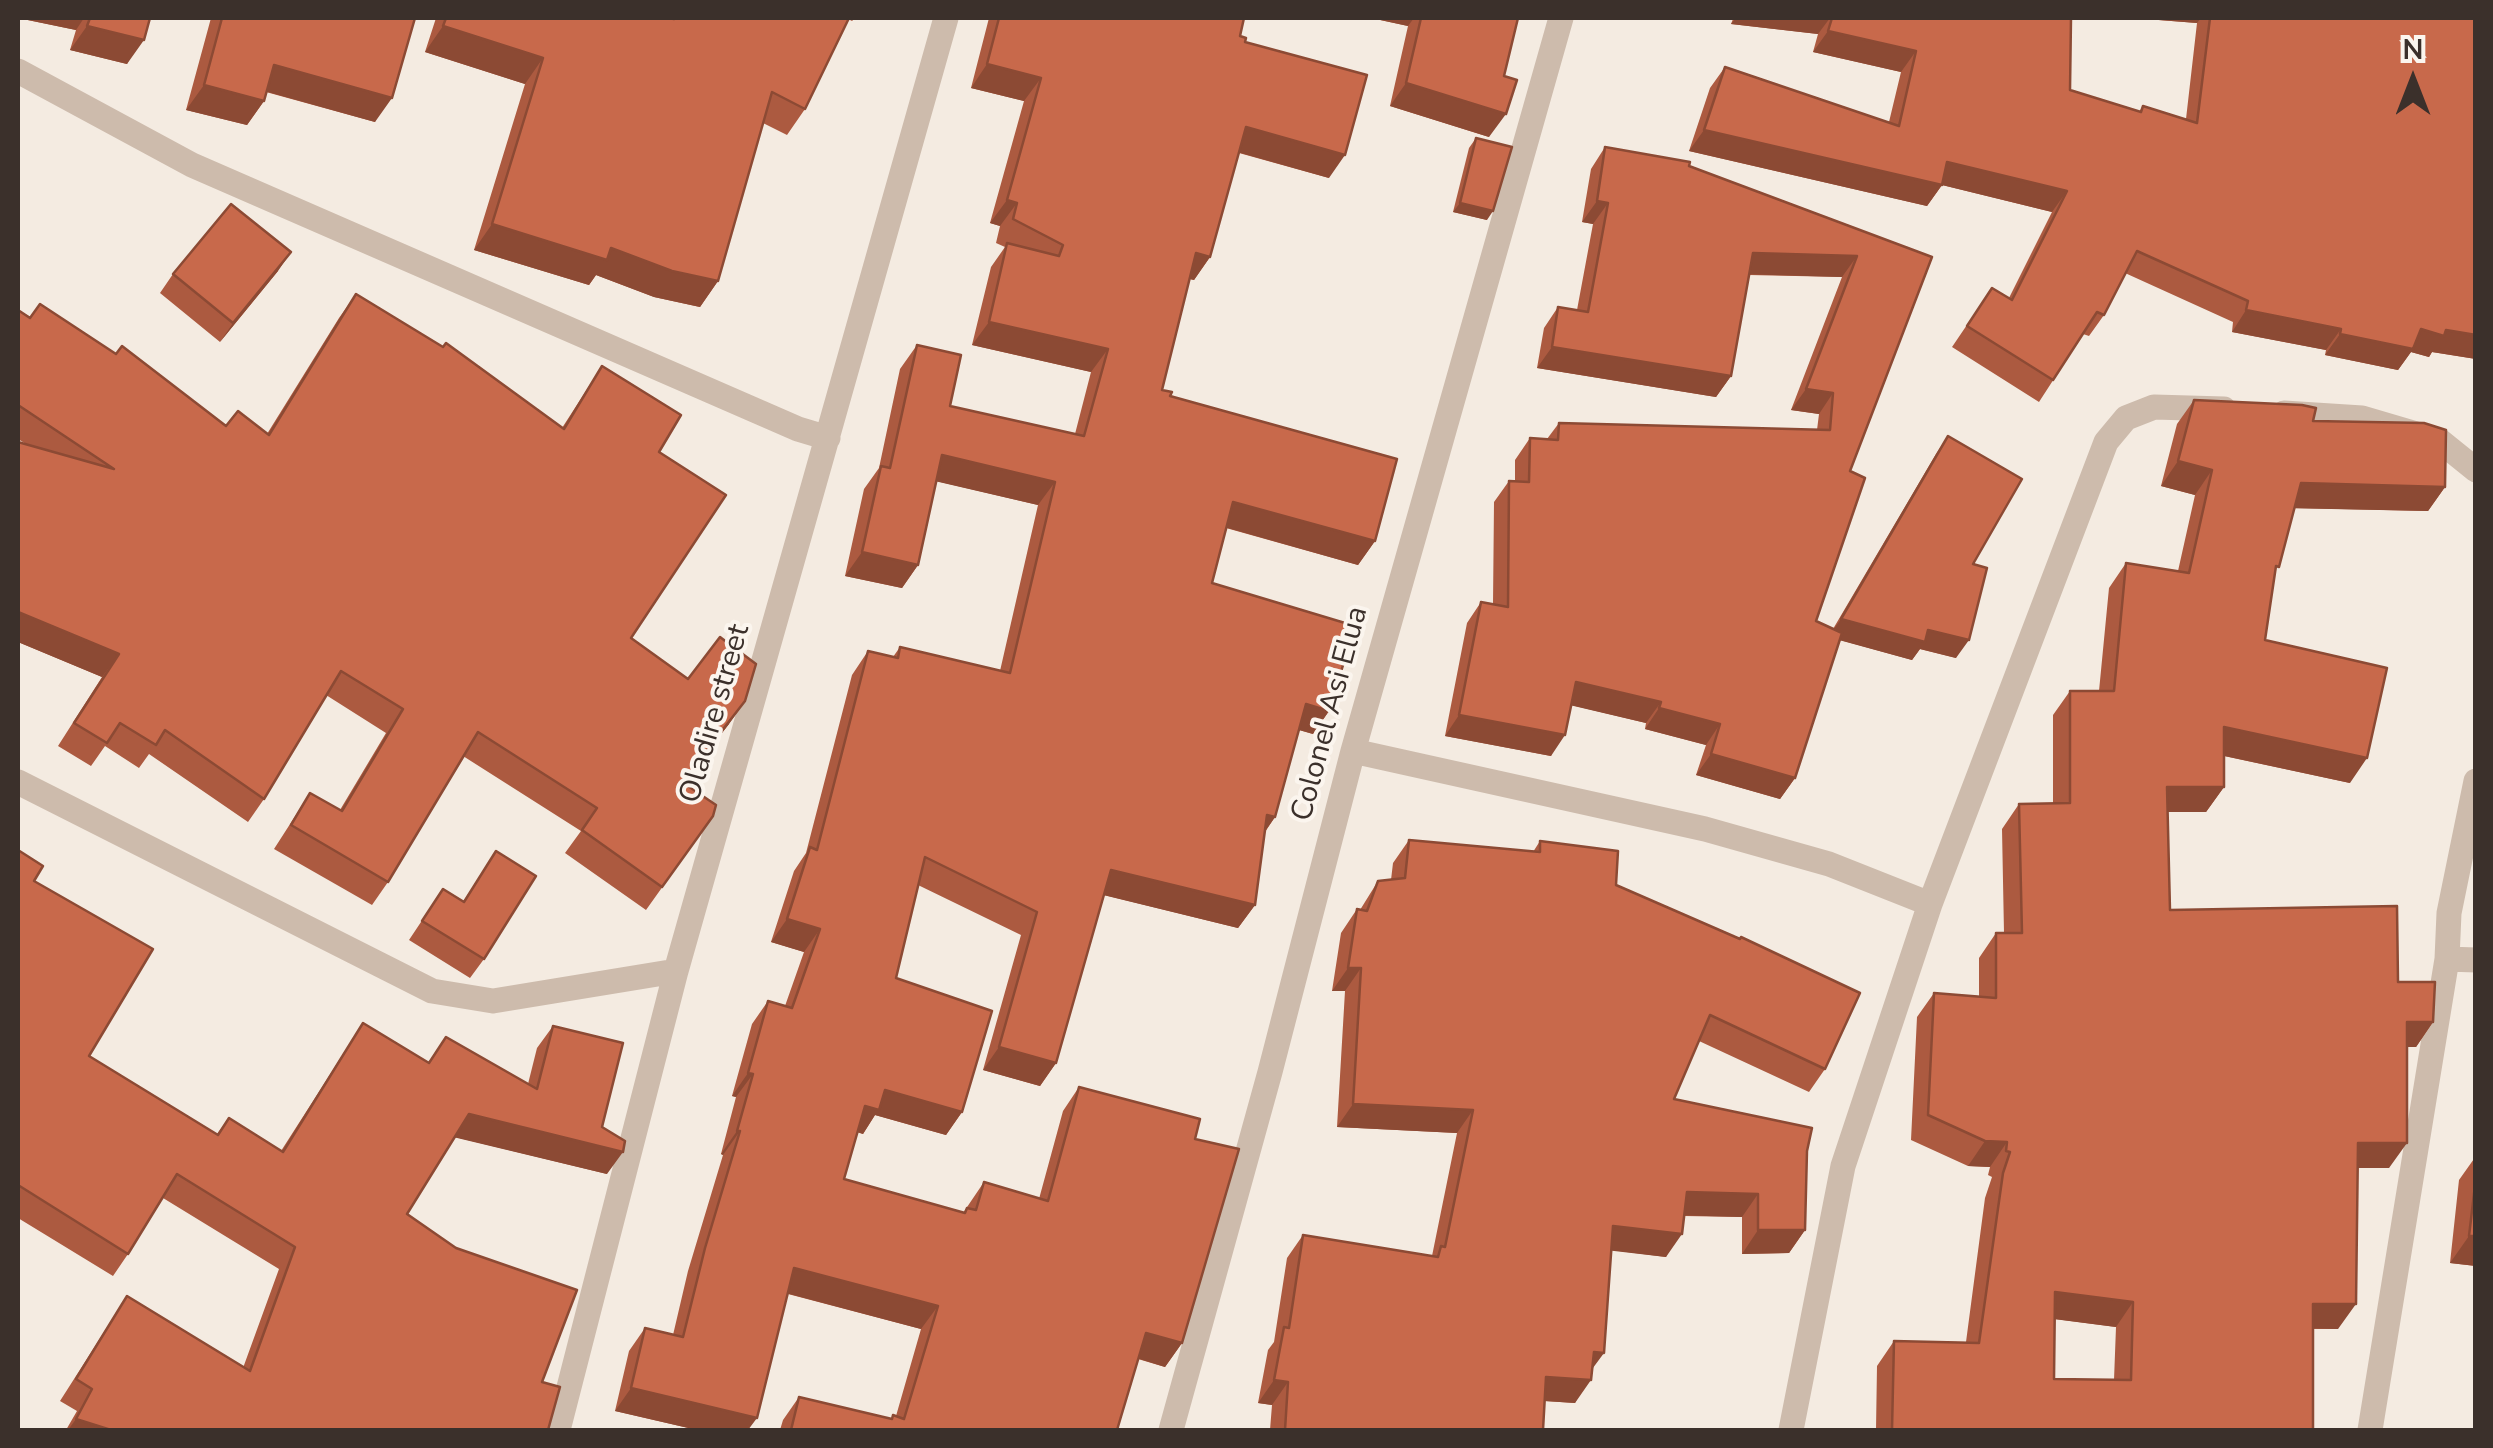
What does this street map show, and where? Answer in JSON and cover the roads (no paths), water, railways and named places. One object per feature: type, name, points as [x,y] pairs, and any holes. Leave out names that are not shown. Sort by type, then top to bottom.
[{"type":"street","name":"Oladire street","points":[[558,1430],[676,971],[946,18]]},
{"type":"street","name":"Colonel Asi Elua","points":[[1171,1430],[1353,751],[1561,18]]},
{"type":"street","points":[[18,72],[192,164],[798,429],[828,438]]},
{"type":"street","points":[[1791,1430],[1843,1166],[1930,904],[2106,442],[2126,418],[2154,407],[2362,418],[2440,441],[2476,470]]},
{"type":"street","points":[[1353,751],[1705,829],[1829,864],[1930,904]]},
{"type":"street","points":[[2370,1430],[2447,958],[2449,913],[2476,781]]},
{"type":"street","points":[[18,782],[432,991],[493,1001],[676,971]]},
{"type":"street","points":[[2447,958],[2476,960]]}]
